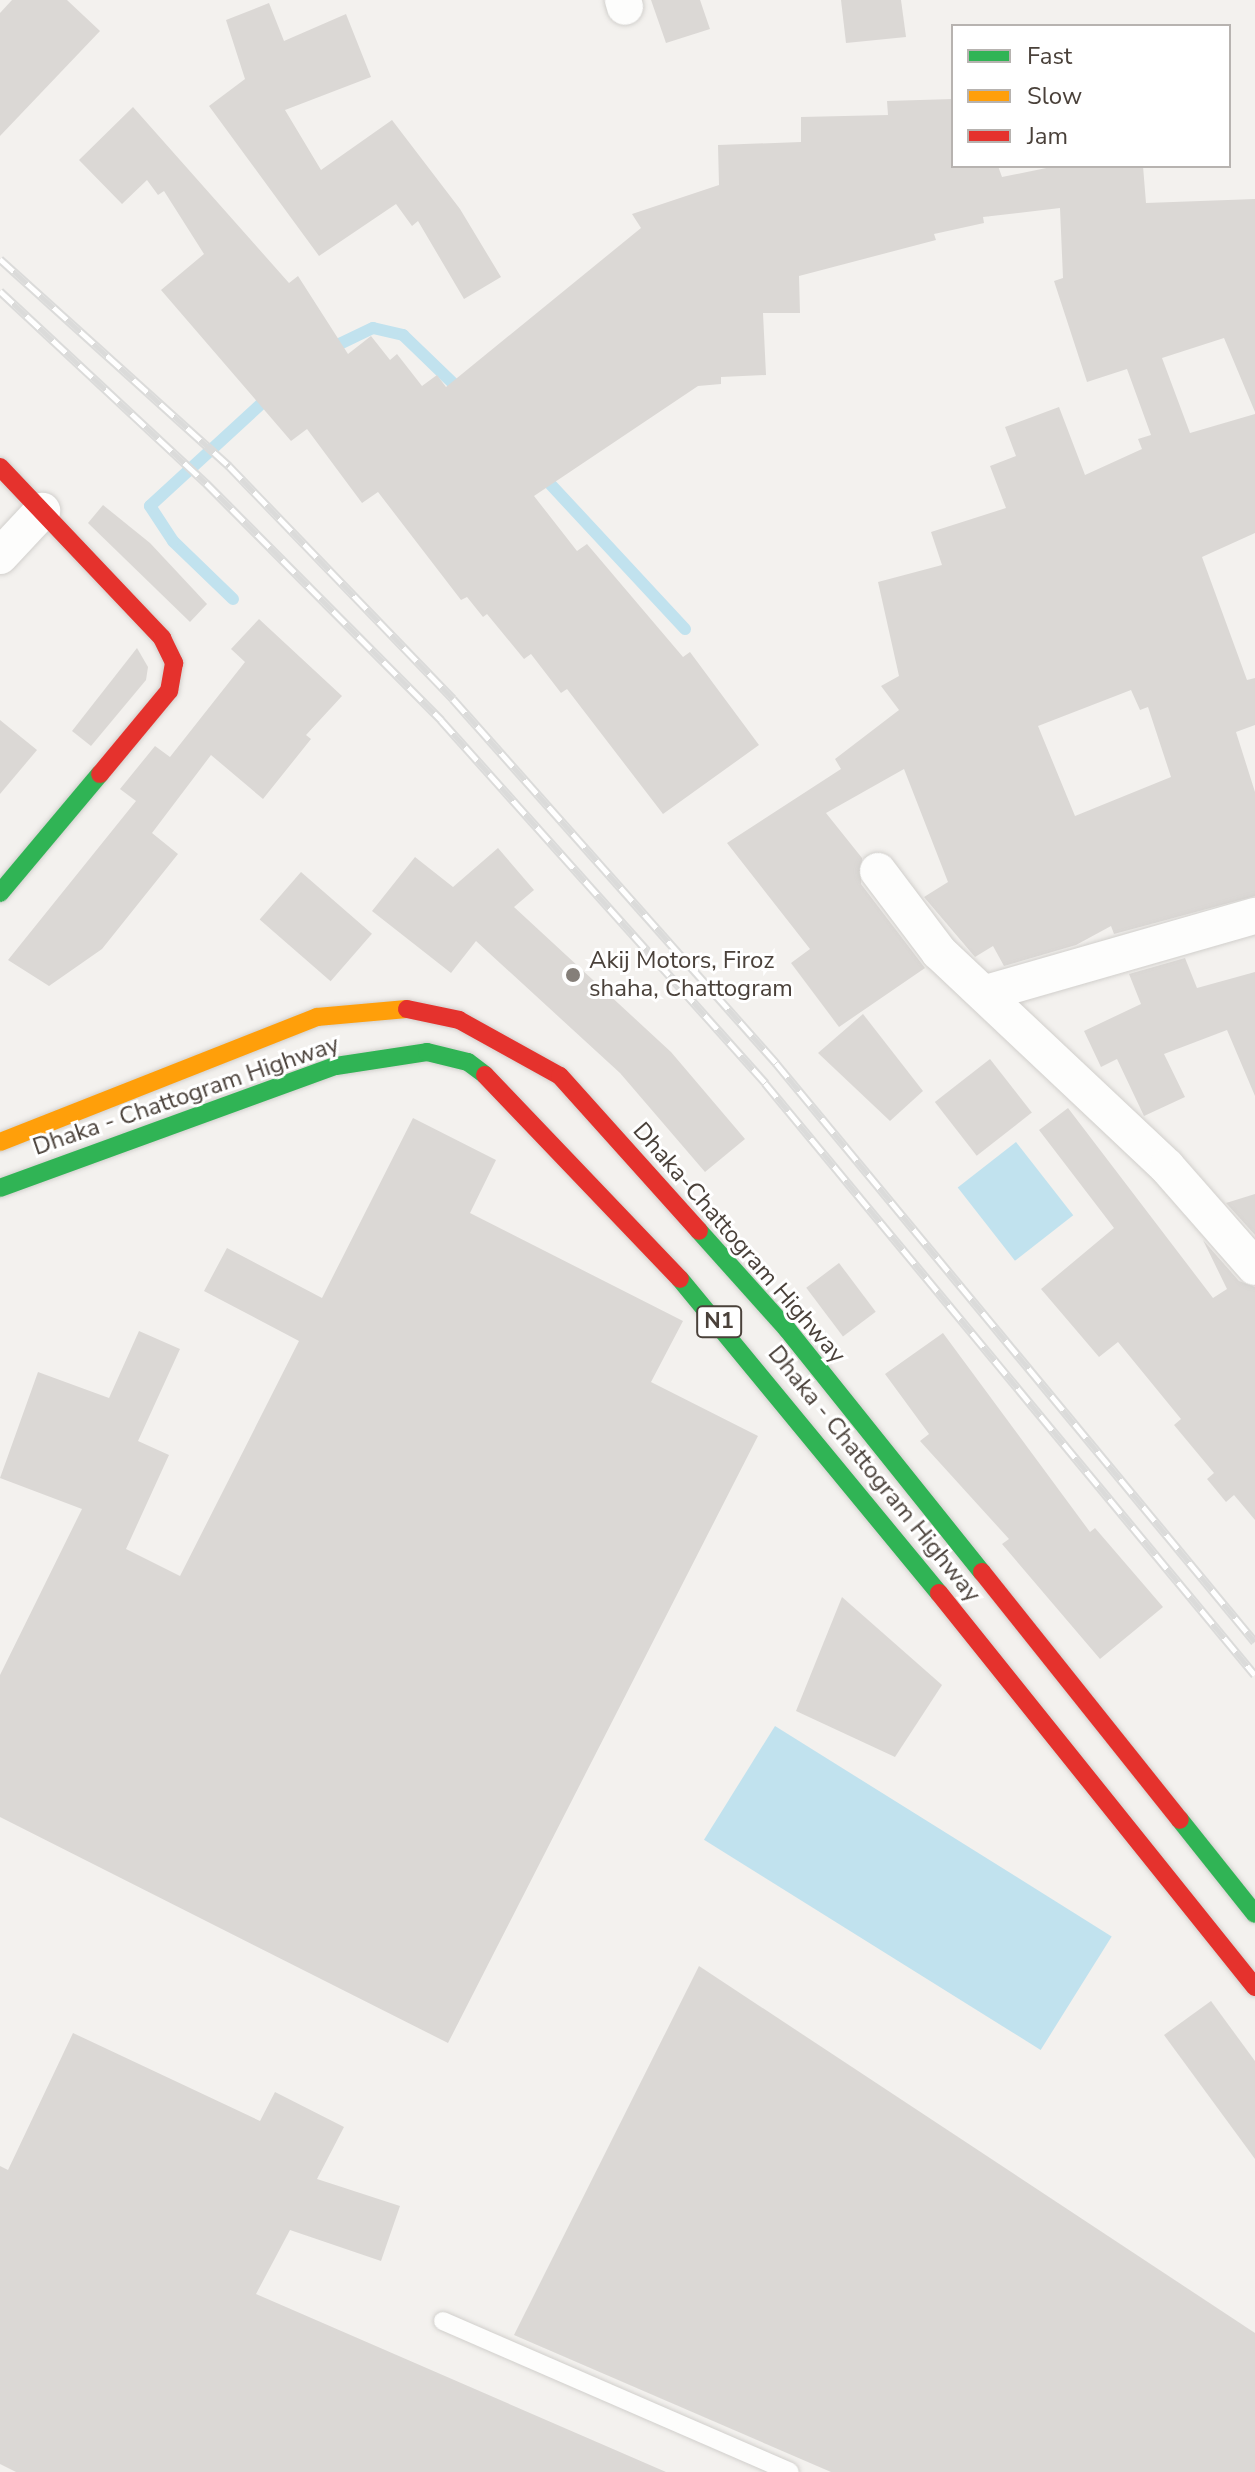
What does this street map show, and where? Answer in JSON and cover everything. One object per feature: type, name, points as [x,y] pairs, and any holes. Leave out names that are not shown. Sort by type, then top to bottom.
[{"type":"main road","points":[[0,467],[162,638],[174,663],[169,691],[0,893]]},
{"type":"main road","name":"Dhaka-Chattogram Highway","points":[[0,1142],[317,1017],[415,1008],[459,1020],[526,1052],[560,1076],[787,1329],[1255,1914]]},
{"type":"main road","name":"Dhaka - Chattogram Highway","points":[[0,1188],[336,1066],[427,1052],[468,1062],[503,1088],[603,1191],[749,1356],[1255,1987]]},
{"type":"street","points":[[0,556],[42,511]]},
{"type":"street","points":[[878,871],[939,952],[986,993],[1184,1184],[1255,1267]]},
{"type":"street","points":[[986,993],[1255,916]]},
{"type":"lane","points":[[443,2321],[790,2472]]},
{"type":"water","points":[[1016,1142],[1073,1215],[1015,1261],[958,1188]]},
{"type":"water","points":[[775,1726],[1112,1936],[1041,2050],[704,1840]]},
{"type":"building","points":[[12,0],[67,0],[100,31],[0,136],[0,13]]},
{"type":"building","points":[[651,0],[700,0],[710,29],[666,43]]},
{"type":"building","points":[[841,0],[901,0],[906,37],[846,43]]},
{"type":"building","points":[[269,3],[284,41],[346,14],[371,77],[285,110],[321,170],[392,120],[460,209],[501,277],[464,299],[418,221],[412,226],[396,204],[319,256],[209,106],[245,79],[226,20]]},
{"type":"building","points":[[951,99],[951,168],[999,168],[1002,177],[1046,168],[1143,168],[1146,203],[1255,199],[1255,412],[1224,338],[1162,358],[1190,433],[1255,414],[1255,533],[1202,557],[1247,680],[1255,678],[1255,725],[1236,732],[1255,792],[1255,896],[1114,934],[1111,926],[1076,945],[1004,966],[993,946],[975,957],[924,897],[948,882],[904,769],[826,813],[862,858],[861,884],[925,968],[839,1027],[791,963],[810,949],[727,843],[841,769],[835,759],[899,710],[881,686],[899,676],[878,582],[942,565],[931,532],[1006,508],[990,466],[1016,456],[1005,427],[1059,407],[1085,475],[1142,449],[1138,439],[1151,435],[1127,369],[1087,382],[1054,281],[1063,278],[1060,208],[983,217],[984,223],[934,234],[936,240],[799,276],[800,313],[763,313],[766,375],[721,377],[721,384],[698,386],[534,496],[577,551],[587,544],[683,657],[690,652],[759,745],[663,814],[567,689],[561,693],[531,654],[524,659],[487,614],[483,617],[467,597],[461,600],[378,492],[362,503],[307,429],[291,441],[161,290],[204,254],[164,191],[158,195],[147,180],[122,204],[79,160],[133,107],[289,283],[298,276],[348,354],[371,336],[390,360],[397,354],[422,386],[437,375],[446,387],[641,228],[632,214],[719,185],[718,145],[801,142],[801,117],[888,115],[887,101]],"holes":[[[1131,690],[1140,710],[1148,707],[1171,777],[1075,816],[1038,726]]]},
{"type":"building","points":[[103,505],[150,543],[207,604],[190,622],[88,523]]},
{"type":"building","points":[[259,619],[342,696],[306,735],[311,739],[263,799],[211,755],[152,833],[178,854],[102,949],[49,986],[8,960],[136,801],[120,789],[155,746],[170,757],[245,662],[231,649]]},
{"type":"building","points":[[137,648],[148,667],[146,680],[91,746],[72,731]]},
{"type":"building","points":[[0,720],[37,750],[0,794]]},
{"type":"building","points":[[498,848],[534,890],[514,907],[671,1052],[745,1139],[705,1172],[620,1073],[476,941],[451,973],[372,911],[415,857],[453,887]]},
{"type":"building","points":[[301,872],[372,934],[331,981],[260,920]]},
{"type":"building","points":[[1185,958],[1197,988],[1255,972],[1255,1096],[1227,1030],[1164,1054],[1185,1097],[1144,1116],[1117,1059],[1101,1067],[1084,1031],[1141,1004],[1129,974]]},
{"type":"building","points":[[863,1014],[923,1091],[890,1121],[818,1053]]},
{"type":"building","points":[[990,1059],[1032,1113],[977,1156],[935,1102]]},
{"type":"building","points":[[1068,1108],[1213,1298],[1227,1289],[1203,1240],[1239,1281],[1255,1287],[1255,1520],[1234,1495],[1226,1502],[1207,1479],[1214,1473],[1174,1425],[1181,1419],[1118,1342],[1099,1357],[1041,1289],[1114,1228],[1039,1130]]},
{"type":"building","points":[[413,1118],[496,1160],[470,1213],[683,1321],[651,1382],[758,1436],[448,2043],[0,1817],[0,1675],[82,1509],[0,1478],[38,1372],[109,1398],[139,1331],[180,1349],[138,1441],[169,1455],[126,1549],[180,1576],[299,1341],[204,1291],[227,1248],[322,1298]]},
{"type":"building","points":[[1255,1194],[1255,1235],[1226,1203]]},
{"type":"building","points":[[839,1263],[876,1312],[843,1336],[806,1288]]},
{"type":"building","points":[[943,1333],[1090,1532],[1095,1528],[1163,1607],[1100,1659],[1002,1544],[1009,1539],[920,1441],[929,1434],[885,1374]]},
{"type":"building","points":[[842,1597],[942,1685],[895,1757],[796,1711]]},
{"type":"building","points":[[699,1966],[1255,2333],[1255,2472],[831,2472],[514,2335]]},
{"type":"building","points":[[1211,2001],[1255,2061],[1255,2159],[1164,2035]]},
{"type":"building","points":[[73,2033],[260,2121],[275,2092],[344,2127],[317,2179],[400,2206],[381,2261],[290,2230],[256,2294],[666,2472],[16,2472],[0,2464],[0,2166],[8,2170]]},
{"type":"waterway","points":[[327,350],[373,328],[403,335],[463,393]]},
{"type":"waterway","points":[[233,599],[173,541],[150,506],[272,394]]},
{"type":"waterway","points":[[540,473],[685,629]]},
{"type":"railway","points":[[0,259],[229,466],[453,699],[776,1063],[1255,1642]]},
{"type":"railway","points":[[0,291],[206,483],[441,720],[765,1083],[1255,1675]]},
{"type":"traffic: fast","points":[[0,893],[100,774]]},
{"type":"traffic: fast","points":[[0,1188],[336,1066],[427,1052],[468,1062],[485,1075]]},
{"type":"traffic: fast","points":[[699,1231],[787,1329],[982,1572]]},
{"type":"traffic: fast","points":[[680,1279],[939,1593]]},
{"type":"traffic: fast","points":[[1180,1820],[1255,1914]]},
{"type":"traffic: slow","points":[[0,1142],[317,1017],[407,1009]]},
{"type":"traffic: jam","points":[[0,467],[162,638],[174,663],[169,691],[100,774]]},
{"type":"traffic: jam","points":[[407,1009],[459,1020],[560,1076],[699,1231]]},
{"type":"traffic: jam","points":[[485,1075],[680,1279]]},
{"type":"traffic: jam","points":[[982,1572],[1180,1820]]},
{"type":"traffic: jam","points":[[939,1593],[1255,1987]]},
{"type":"place","name":"Akij Motors, Firoz shaha, Chattogram","points":[[573,975]]}]
